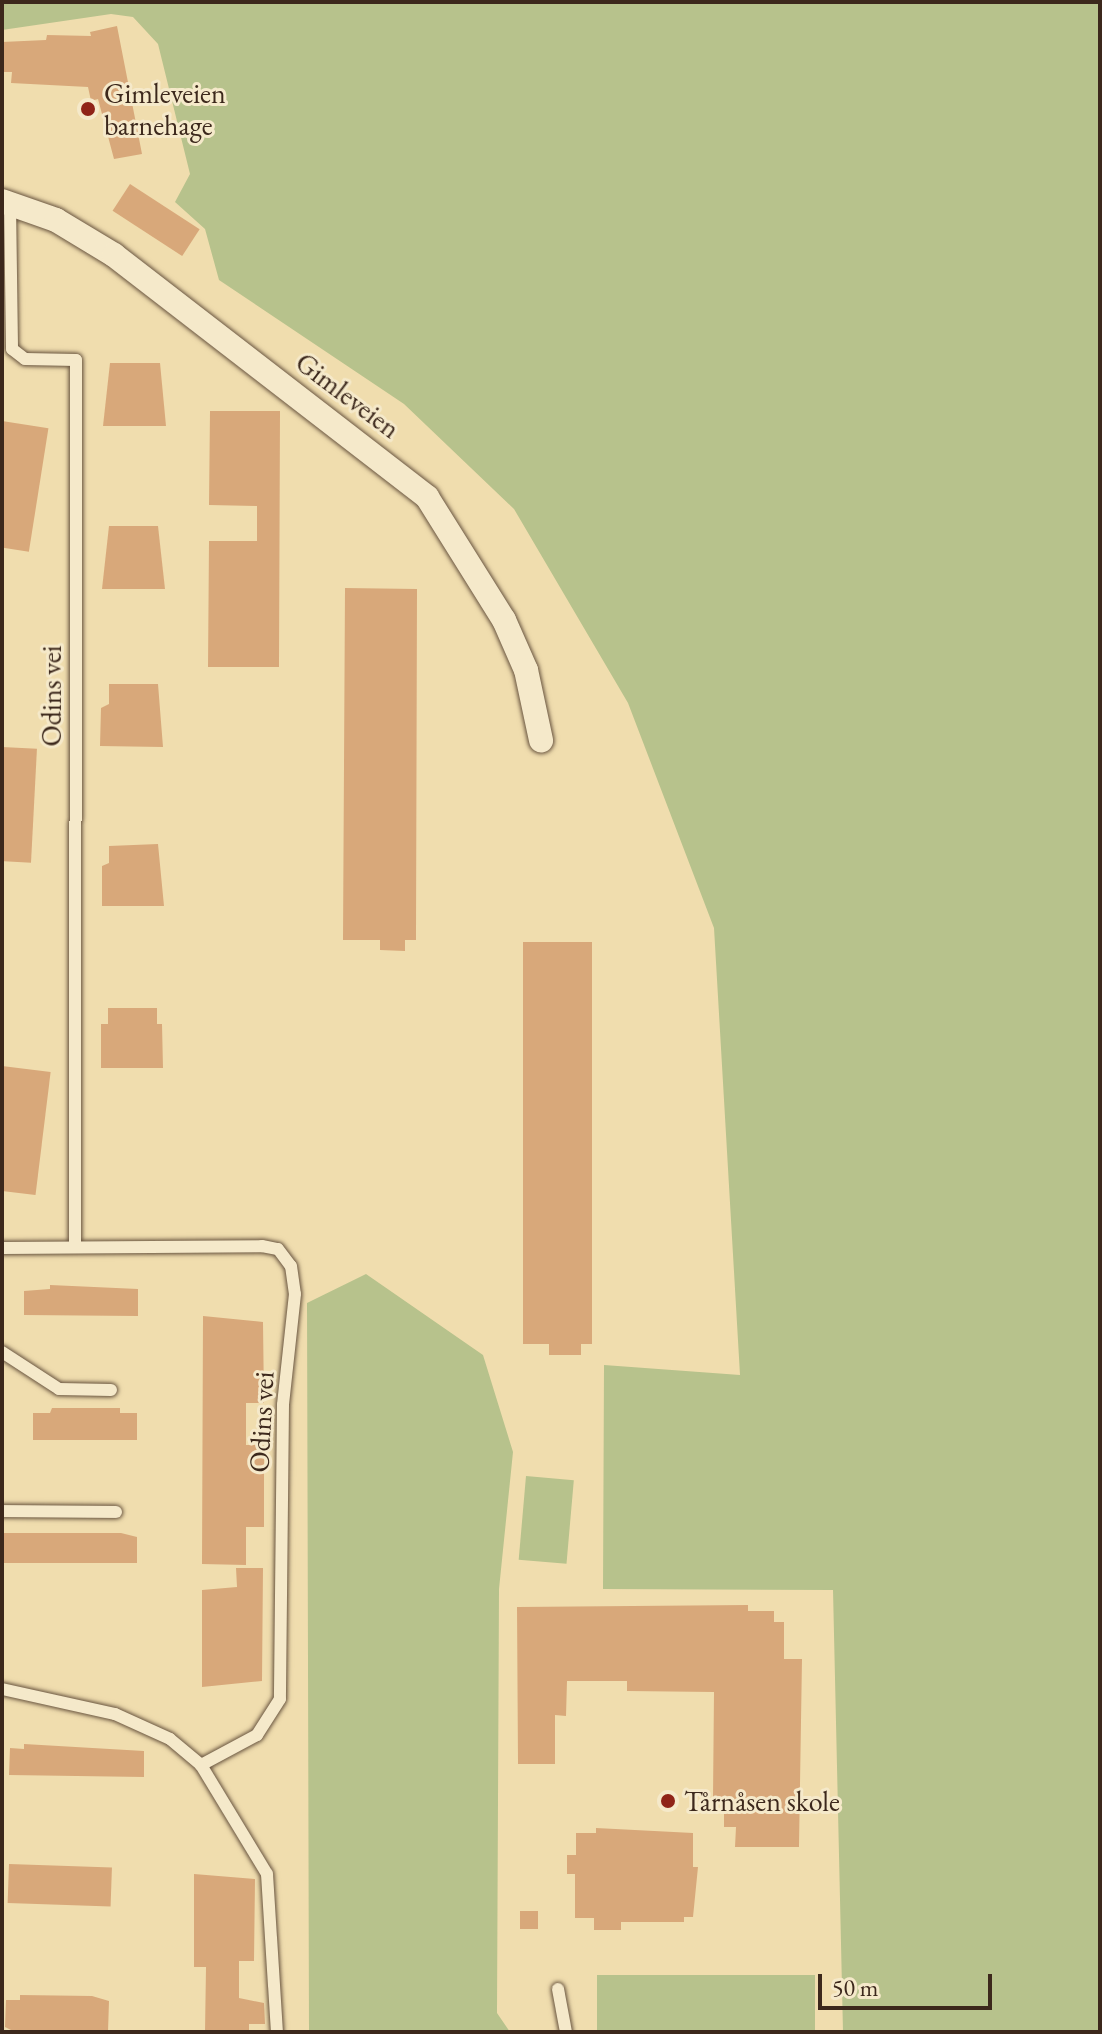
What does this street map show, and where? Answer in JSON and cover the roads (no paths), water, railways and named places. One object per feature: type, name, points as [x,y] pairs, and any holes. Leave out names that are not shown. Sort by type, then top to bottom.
[{"type":"street","name":"Gimleveien","points":[[6,202],[56,220],[114,255],[427,497],[504,620],[526,670],[541,740]]},
{"type":"lane","name":"Odins vei","points":[[6,202],[12,349],[25,359],[76,360],[75,1245]]},
{"type":"lane","name":"Odins vei","points":[[2,1248],[75,1245],[271,1247],[288,1259],[294,1274],[283,1405],[280,1699],[257,1735],[201,1765]]},
{"type":"lane","points":[[2,1352],[59,1389],[111,1390]]},
{"type":"lane","points":[[2,1511],[116,1512]]},
{"type":"lane","points":[[2,1689],[115,1714],[170,1739],[201,1765],[267,1874],[277,2032]]},
{"type":"lane","points":[[558,1989],[566,2032]]},
{"type":"place","name":"Gimleveien barnehage","points":[[88,109]]},
{"type":"place","name":"Tårnåsen skole","points":[[668,1801]]}]
